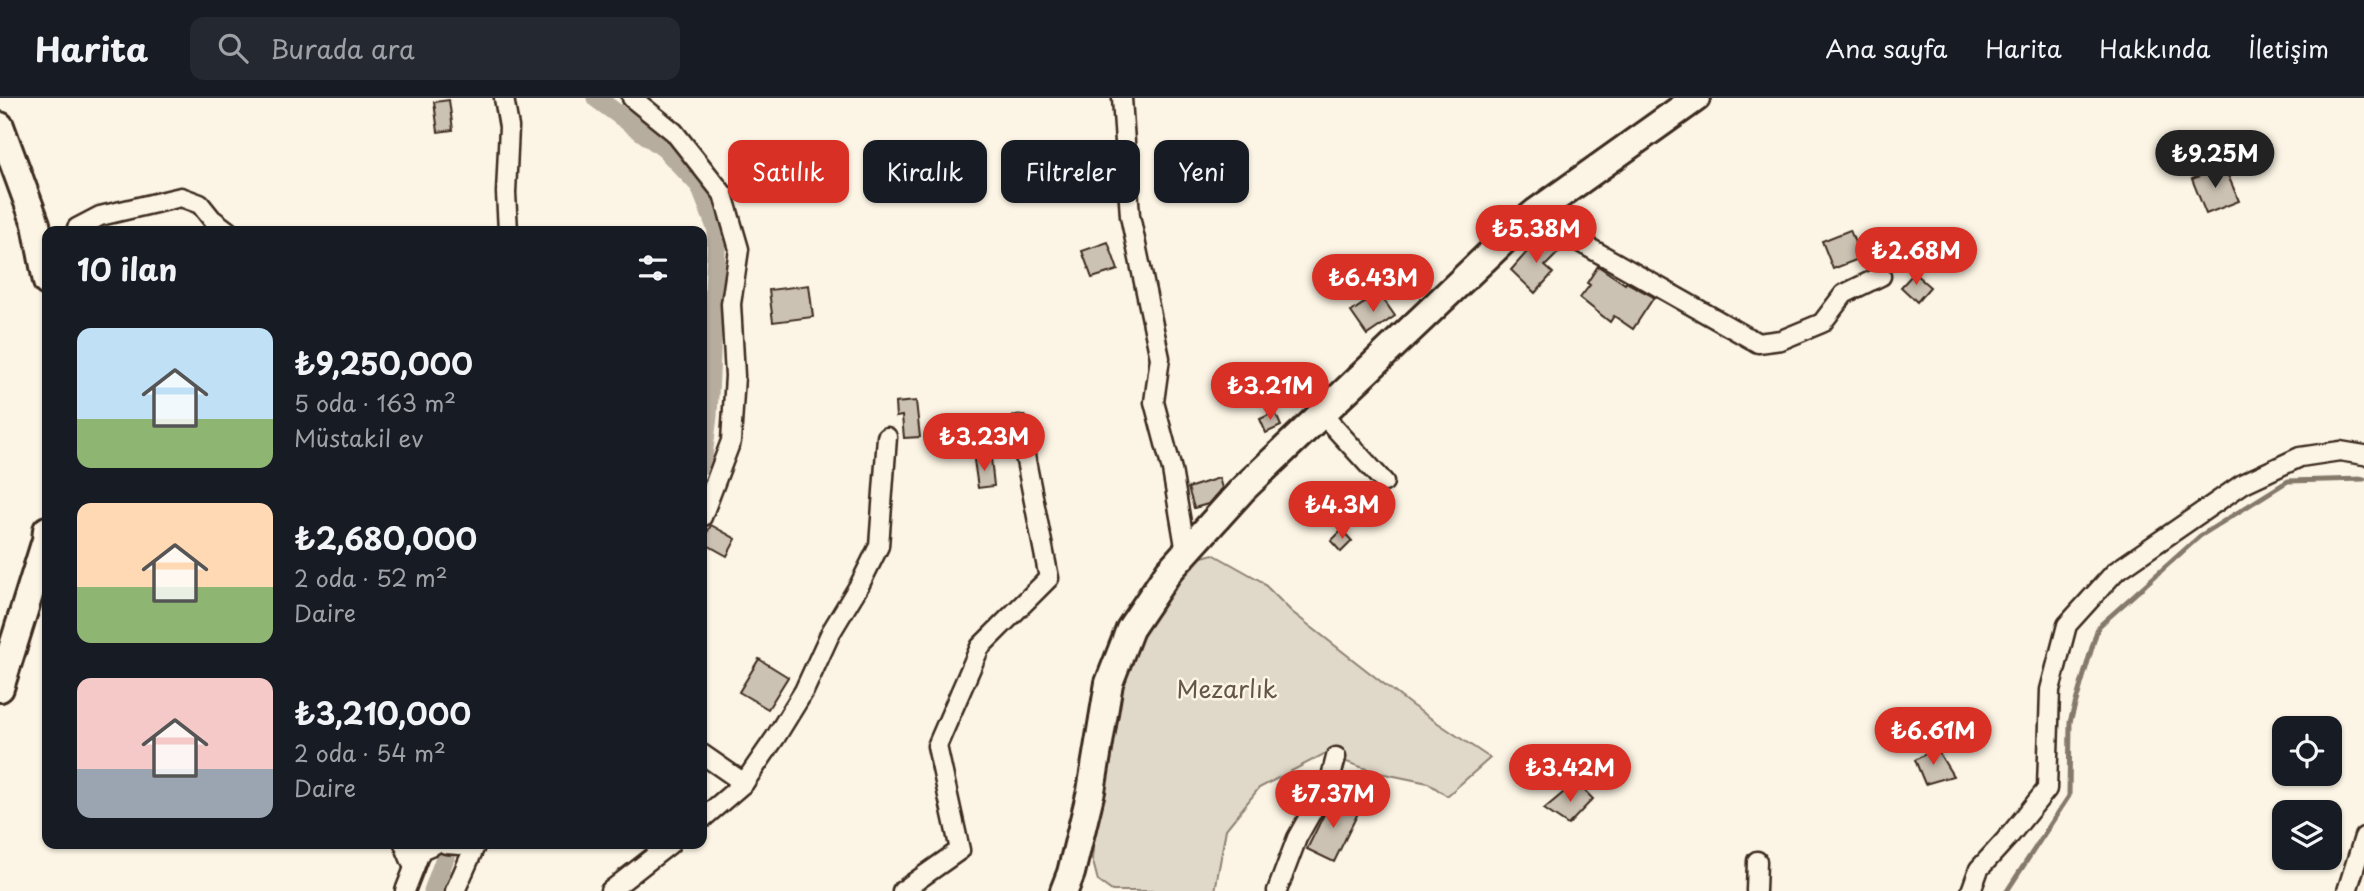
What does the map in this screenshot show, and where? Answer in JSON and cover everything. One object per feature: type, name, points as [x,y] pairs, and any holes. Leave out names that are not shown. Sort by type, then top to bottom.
[{"type":"main road","points":[[1641,136],[1676,98]]},
{"type":"main road","points":[[1072,885],[1109,683],[1130,629],[1169,571],[1243,489],[1536,212],[1696,98]]},
{"type":"main road","points":[[0,127],[36,224],[42,256]]},
{"type":"main road","points":[[0,688],[42,553]]},
{"type":"street","points":[[505,98],[509,127],[506,193],[508,226]]},
{"type":"street","points":[[632,98],[674,132],[723,194],[739,249],[731,304],[735,376],[731,441],[707,504]]},
{"type":"street","points":[[1122,98],[1130,216],[1160,358],[1154,402],[1172,470],[1186,552]]},
{"type":"street","points":[[81,226],[100,216],[181,197],[200,204],[221,226]]},
{"type":"street","points":[[1536,212],[1581,243],[1758,343],[1781,340],[1822,323],[1844,294],[1881,276]]},
{"type":"street","points":[[1322,414],[1384,482]]},
{"type":"street","points":[[902,891],[960,850],[937,746],[980,647],[1049,579],[1019,425]]},
{"type":"street","points":[[707,816],[744,783],[775,738],[804,691],[831,632],[860,584],[878,546],[887,438]]},
{"type":"street","points":[[1971,891],[1979,869],[2047,789],[2050,690],[2067,625],[2115,572],[2244,483],[2300,457],[2340,451],[2364,455]]},
{"type":"street","points":[[707,757],[744,783]]},
{"type":"street","points":[[1277,891],[1297,838],[1331,778],[1336,757]]},
{"type":"street","points":[[2347,891],[2364,837]]},
{"type":"street","points":[[406,849],[414,868]]},
{"type":"street","points":[[405,891],[423,849]]},
{"type":"street","points":[[455,891],[463,849]]},
{"type":"street","points":[[620,888],[664,849]]},
{"type":"street","points":[[1756,891],[1757,861]]},
{"type":"green space","name":"Mezarlık","points":[[1213,554],[1261,581],[1292,612],[1411,705],[1490,758],[1447,796],[1428,783],[1375,772],[1324,754],[1259,788],[1226,829],[1215,891],[1112,891],[1098,881],[1092,858],[1108,722],[1135,649],[1176,578],[1195,559]]},
{"type":"building","points":[[449,100],[453,130],[438,132],[434,102]]},
{"type":"building","points":[[2224,166],[2239,201],[2206,214],[2192,179]]},
{"type":"building","points":[[1850,230],[1861,258],[1833,269],[1822,241]]},
{"type":"building","points":[[1541,236],[1559,252],[1545,266],[1553,273],[1535,293],[1511,270]]},
{"type":"building","points":[[1108,242],[1118,270],[1092,278],[1082,251]]},
{"type":"building","points":[[1598,266],[1625,284],[1626,282],[1654,297],[1633,329],[1614,316],[1610,322],[1580,298],[1590,285],[1587,283]]},
{"type":"building","points":[[1914,273],[1930,287],[1917,302],[1901,287]]},
{"type":"building","points":[[1415,274],[1426,284],[1414,297],[1403,287]]},
{"type":"building","points":[[809,285],[813,317],[773,322],[769,290]]},
{"type":"building","points":[[1379,293],[1395,316],[1367,335],[1351,312]]},
{"type":"building","points":[[916,401],[920,437],[904,438],[902,416],[896,417],[895,403]]},
{"type":"building","points":[[1275,412],[1281,426],[1266,433],[1260,419]]},
{"type":"building","points":[[991,458],[994,486],[978,488],[974,460]]},
{"type":"building","points":[[1219,478],[1222,488],[1208,504],[1194,508],[1188,488]]},
{"type":"building","points":[[711,525],[736,539],[727,556],[707,545],[707,533]]},
{"type":"building","points":[[1342,530],[1352,541],[1341,552],[1331,541]]},
{"type":"building","points":[[759,659],[788,677],[768,709],[739,692]]},
{"type":"building","points":[[1936,748],[1953,776],[1925,784],[1915,760]]},
{"type":"building","points":[[1576,782],[1593,799],[1568,825],[1544,809]]},
{"type":"building","points":[[1332,798],[1359,811],[1334,862],[1307,849]]},
{"type":"waterway","points":[[596,98],[664,148],[700,186],[717,230],[707,424]]},
{"type":"waterway","points":[[2007,891],[2069,796],[2070,722],[2098,627],[2200,536],[2288,481],[2364,479]]},
{"type":"waterway","points":[[433,891],[448,849]]}]
